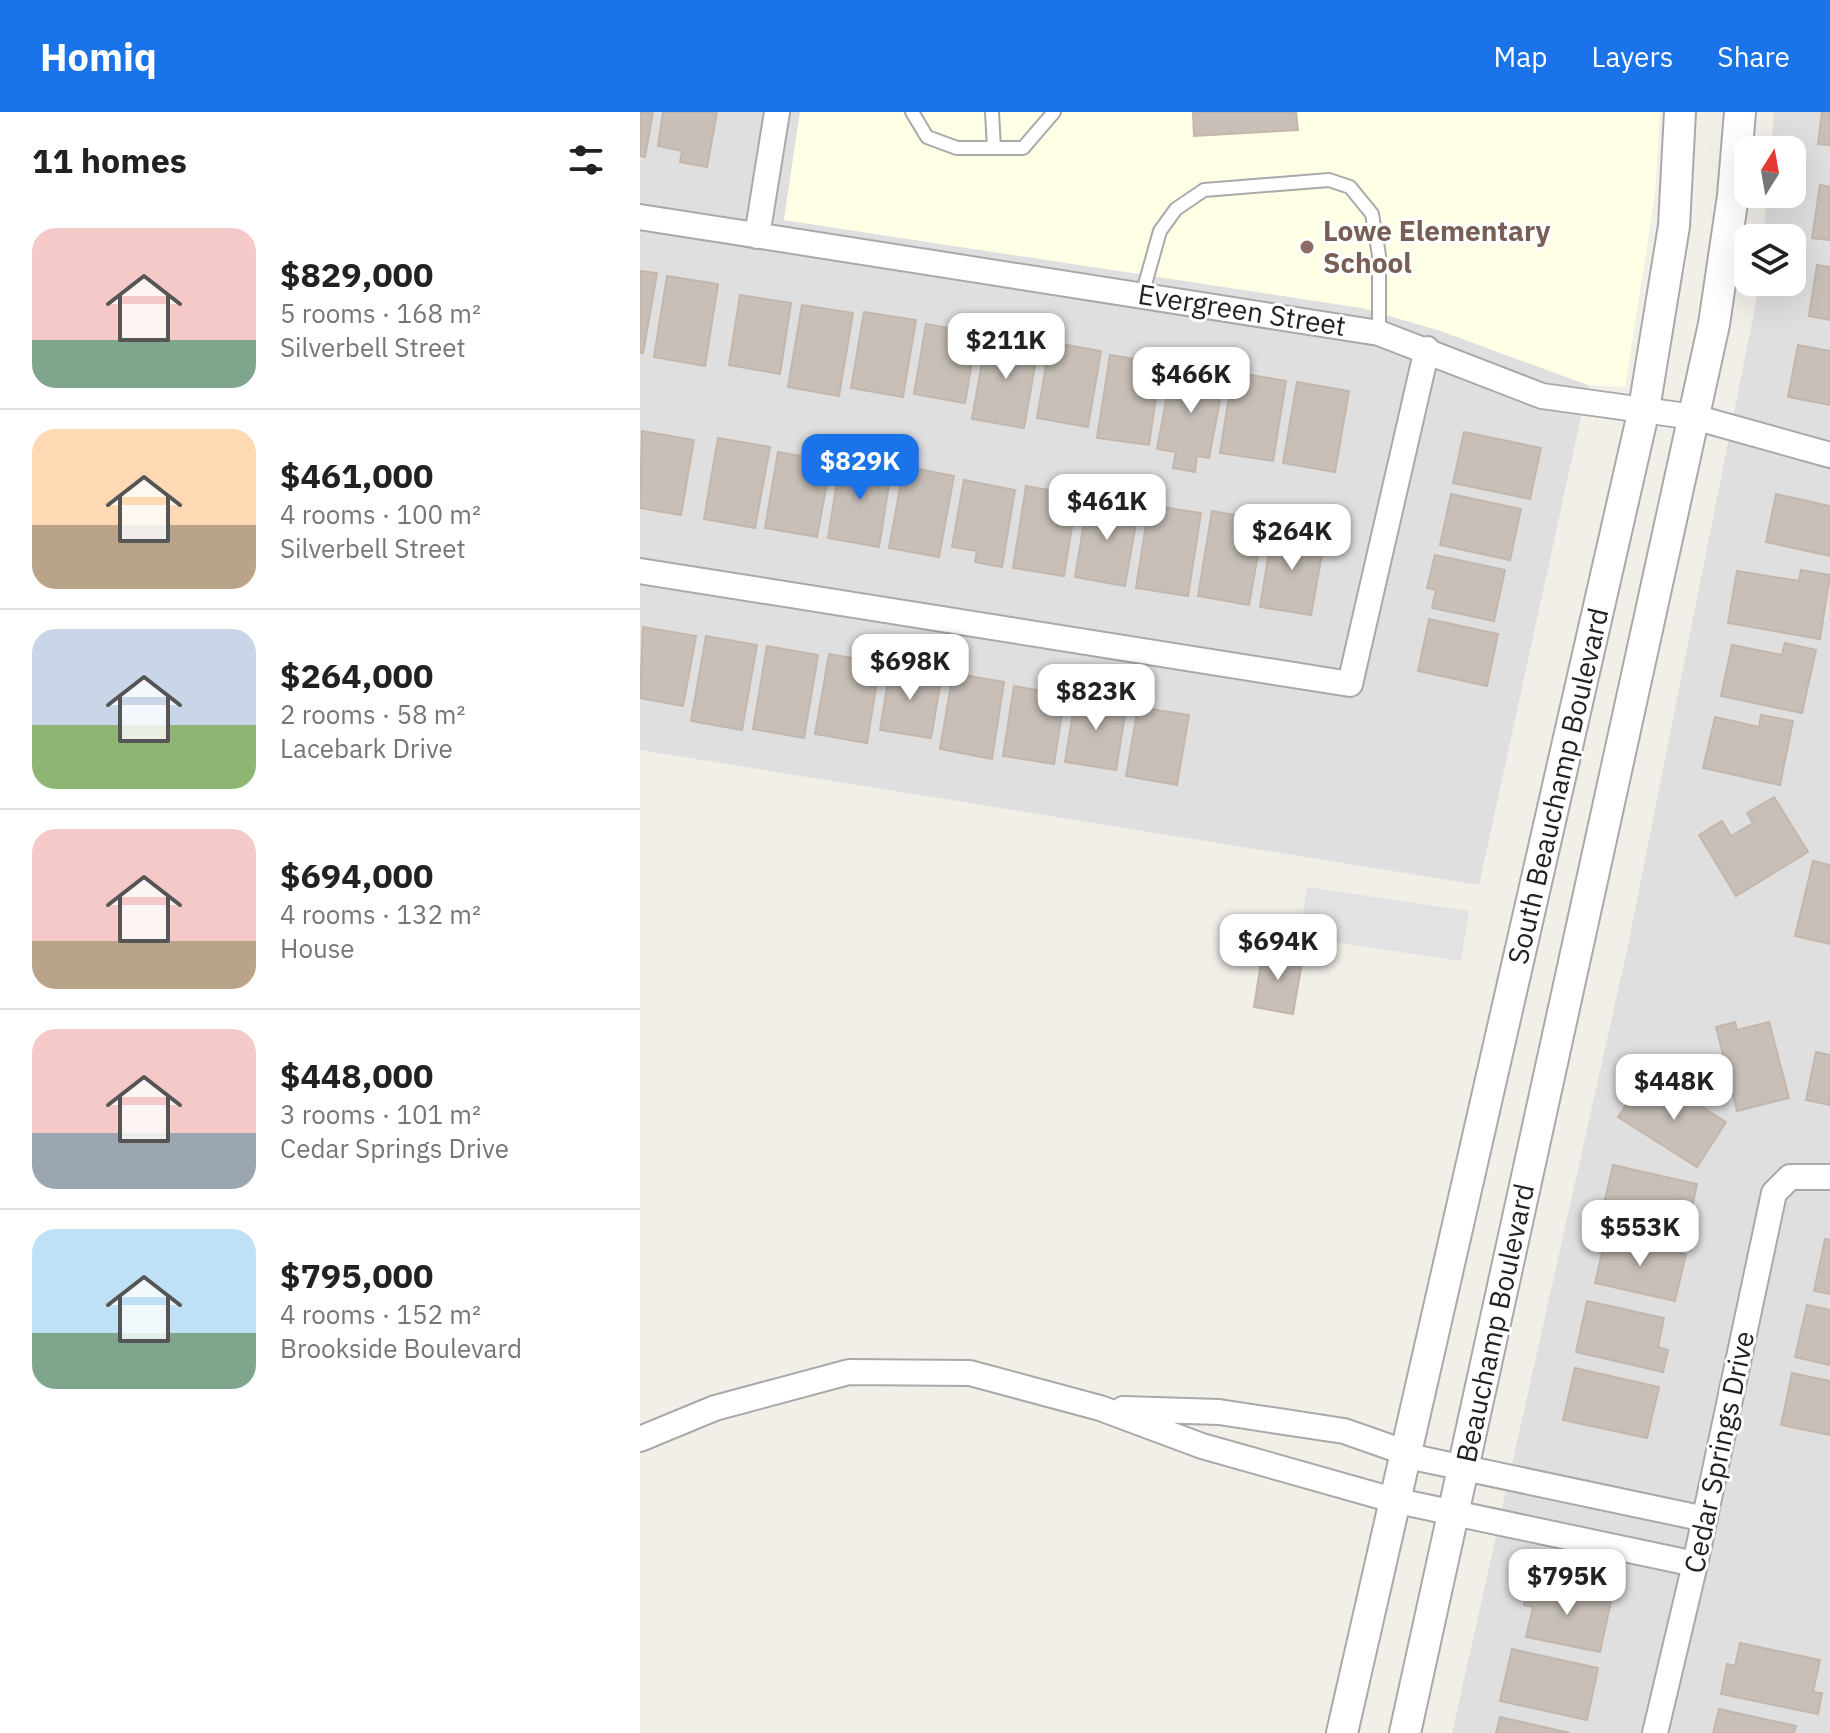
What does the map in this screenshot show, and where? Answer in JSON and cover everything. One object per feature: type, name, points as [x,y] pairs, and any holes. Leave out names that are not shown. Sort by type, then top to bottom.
[{"type":"street","points":[[757,236],[777,112]]},
{"type":"street","name":"South Beauchamp Boulevard","points":[[1403,1454],[1644,409],[1674,226],[1680,112]]},
{"type":"street","name":"South Beauchamp Boulevard","points":[[1585,912],[1694,417],[1726,256],[1740,112]]},
{"type":"street","name":"Evergreen Street","points":[[640,217],[1379,333],[1542,396],[1694,417],[1830,455]]},
{"type":"street","points":[[640,571],[1350,684],[1427,349]]},
{"type":"street","name":"Beauchamp Boulevard","points":[[1405,1733],[1585,912]]},
{"type":"street","name":"Cedar Springs Drive","points":[[1655,1733],[1705,1519],[1774,1193],[1790,1177],[1830,1177]]},
{"type":"street","points":[[640,1439],[715,1408],[849,1372],[970,1373],[1100,1408],[1202,1446],[1393,1500],[1695,1564]]},
{"type":"street","points":[[1100,1408],[1219,1412],[1344,1431],[1403,1454],[1705,1519]]},
{"type":"street","points":[[1342,1733],[1403,1454]]},
{"type":"lane","points":[[912,112],[927,137],[957,148],[1023,148],[1054,112]]},
{"type":"lane","points":[[992,112],[994,148]]},
{"type":"lane","points":[[1142,295],[1160,231],[1176,209],[1204,190],[1329,180],[1350,187],[1372,214],[1379,255],[1379,333]]},
{"type":"shaded area","points":[[640,112],[800,112],[784,220],[1362,308],[1438,330],[1588,385],[1479,885],[640,750]]},
{"type":"shaded area","name":"Lowe Elementary School","points":[[800,112],[1660,112],[1655,195],[1625,387],[1588,385],[1438,330],[1362,308],[784,220]]},
{"type":"shaded area","points":[[1774,112],[1830,112],[1830,1733],[1452,1733],[1627,950],[1757,296],[1806,296],[1806,224],[1764,224],[1766,208],[1806,208],[1806,136],[1772,136]]},
{"type":"shaded area","points":[[1307,887],[1469,911],[1461,961],[1299,937]]},
{"type":"building","points":[[640,112],[653,112],[645,157],[640,156]]},
{"type":"building","points":[[663,112],[717,112],[707,167],[680,162],[682,151],[658,146]]},
{"type":"building","points":[[1193,112],[1296,112],[1298,130],[1194,136]]},
{"type":"building","points":[[1822,112],[1830,112],[1830,145],[1818,144]]},
{"type":"building","points":[[1820,185],[1830,187],[1830,240],[1812,238]]},
{"type":"building","points":[[1817,265],[1830,267],[1830,320],[1809,316]]},
{"type":"building","points":[[640,271],[657,273],[643,353],[640,353]]},
{"type":"building","points":[[667,276],[718,284],[705,366],[654,357]]},
{"type":"building","points":[[740,295],[791,303],[780,374],[729,365]]},
{"type":"building","points":[[802,305],[853,313],[839,396],[788,387]]},
{"type":"building","points":[[864,312],[916,320],[903,397],[851,388]]},
{"type":"building","points":[[926,324],[977,333],[965,403],[914,394]]},
{"type":"building","points":[[987,335],[1039,343],[1024,428],[972,419]]},
{"type":"building","points":[[1050,342],[1101,351],[1088,427],[1037,418]]},
{"type":"building","points":[[1798,345],[1830,351],[1830,405],[1788,397]]},
{"type":"building","points":[[1110,355],[1161,363],[1149,445],[1097,438]]},
{"type":"building","points":[[1173,364],[1225,374],[1209,458],[1197,456],[1195,472],[1173,468],[1176,452],[1157,449]]},
{"type":"building","points":[[1233,372],[1286,381],[1273,461],[1220,453]]},
{"type":"building","points":[[1297,382],[1349,391],[1335,472],[1283,463]]},
{"type":"building","points":[[642,431],[694,440],[681,515],[640,508]]},
{"type":"building","points":[[1464,432],[1541,448],[1530,499],[1453,483]]},
{"type":"building","points":[[718,438],[770,447],[755,528],[704,519]]},
{"type":"building","points":[[778,452],[831,461],[817,537],[765,528]]},
{"type":"building","points":[[841,457],[892,466],[879,547],[828,538]]},
{"type":"building","points":[[904,466],[954,476],[939,557],[889,548]]},
{"type":"building","points":[[964,480],[1015,490],[1002,567],[975,562],[977,551],[952,547]]},
{"type":"building","points":[[1026,486],[1077,495],[1064,576],[1013,568]]},
{"type":"building","points":[[1451,494],[1521,509],[1510,560],[1440,545]]},
{"type":"building","points":[[1776,494],[1830,506],[1830,556],[1766,542]]},
{"type":"building","points":[[1088,498],[1139,507],[1125,586],[1075,577]]},
{"type":"building","points":[[1149,505],[1201,513],[1188,596],[1136,588]]},
{"type":"building","points":[[1212,511],[1264,520],[1249,605],[1198,596]]},
{"type":"building","points":[[1273,528],[1325,537],[1311,615],[1260,607]]},
{"type":"building","points":[[1435,555],[1505,570],[1494,621],[1432,608],[1436,590],[1427,588]]},
{"type":"building","points":[[1801,570],[1830,575],[1820,639],[1728,623],[1737,571],[1799,581]]},
{"type":"building","points":[[1429,619],[1498,634],[1487,686],[1418,671]]},
{"type":"building","points":[[643,627],[696,636],[683,706],[640,698]]},
{"type":"building","points":[[706,636],[757,645],[742,730],[691,721]]},
{"type":"building","points":[[1785,643],[1816,650],[1802,713],[1721,696],[1732,645],[1782,655]]},
{"type":"building","points":[[767,646],[818,655],[804,738],[753,729]]},
{"type":"building","points":[[829,654],[880,663],[867,743],[815,734]]},
{"type":"building","points":[[891,663],[925,669],[924,677],[941,680],[931,738],[880,730]]},
{"type":"building","points":[[953,673],[1004,682],[992,759],[940,749]]},
{"type":"building","points":[[1014,686],[1065,695],[1054,764],[1003,756]]},
{"type":"building","points":[[1076,695],[1127,703],[1116,770],[1065,762]]},
{"type":"building","points":[[1138,707],[1189,715],[1177,785],[1126,776]]},
{"type":"building","points":[[1761,715],[1793,721],[1780,785],[1703,768],[1715,717],[1759,727]]},
{"type":"building","points":[[1774,797],[1808,852],[1736,896],[1699,835],[1722,821],[1731,836],[1753,823],[1747,813]]},
{"type":"building","points":[[1813,861],[1830,865],[1830,944],[1795,936]]},
{"type":"building","points":[[1263,950],[1303,957],[1293,1014],[1254,1007]]},
{"type":"building","points":[[1735,1022],[1737,1030],[1769,1022],[1789,1098],[1737,1111],[1716,1027]]},
{"type":"building","points":[[1816,1052],[1830,1055],[1830,1105],[1806,1100]]},
{"type":"building","points":[[1654,1077],[1726,1122],[1697,1167],[1618,1117],[1630,1099],[1637,1104]]},
{"type":"building","points":[[1613,1165],[1697,1184],[1686,1236],[1601,1217]]},
{"type":"building","points":[[1606,1236],[1686,1254],[1675,1301],[1595,1283]]},
{"type":"building","points":[[1825,1239],[1830,1240],[1830,1294],[1814,1291]]},
{"type":"building","points":[[1587,1301],[1664,1318],[1658,1347],[1668,1350],[1663,1372],[1576,1352]]},
{"type":"building","points":[[1807,1305],[1830,1310],[1830,1365],[1795,1357]]},
{"type":"building","points":[[1575,1368],[1659,1387],[1647,1438],[1563,1420]]},
{"type":"building","points":[[1792,1373],[1830,1381],[1830,1435],[1781,1425]]},
{"type":"building","points":[[1528,1582],[1611,1601],[1600,1652],[1526,1637],[1533,1607],[1524,1605]]},
{"type":"building","points":[[1740,1643],[1820,1660],[1813,1692],[1822,1693],[1818,1714],[1721,1694],[1727,1664],[1735,1666]]},
{"type":"building","points":[[1512,1649],[1598,1668],[1587,1720],[1500,1701]]},
{"type":"building","points":[[1719,1709],[1796,1726],[1794,1733],[1713,1733]]},
{"type":"building","points":[[1500,1717],[1570,1733],[1496,1733]]},
{"type":"place","name":"Lowe Elementary School","points":[[1307,247]]}]
